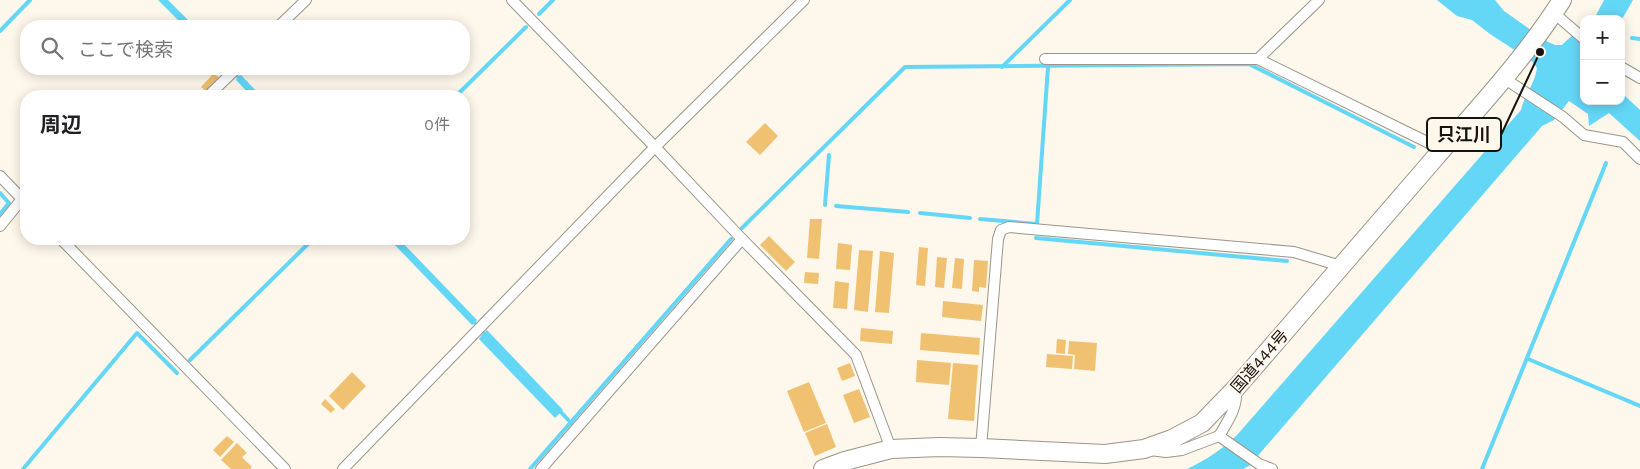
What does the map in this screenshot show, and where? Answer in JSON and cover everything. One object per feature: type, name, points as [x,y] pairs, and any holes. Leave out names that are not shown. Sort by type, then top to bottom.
[{"type":"highway","name":"国道444号","points":[[823,469],[891,449],[939,447],[1105,454],[1144,449],[1172,439],[1202,423],[1236,388],[1505,78],[1528,50],[1558,7]]},
{"type":"street","points":[[285,20],[306,0]]},
{"type":"street","points":[[512,0],[856,355],[891,449]]},
{"type":"street","points":[[343,469],[655,147],[804,0]]},
{"type":"street","points":[[1258,59],[1319,0]]},
{"type":"street","points":[[1558,7],[1562,19],[1570,29],[1580,36]]},
{"type":"street","points":[[1045,59],[1258,59],[1427,142],[1441,151]]},
{"type":"street","points":[[1625,69],[1640,78]]},
{"type":"street","points":[[214,90],[230,75]]},
{"type":"street","points":[[1505,78],[1563,117],[1584,134],[1623,142],[1640,159]]},
{"type":"street","points":[[0,176],[20,197]]},
{"type":"street","points":[[0,226],[20,205]]},
{"type":"street","points":[[981,448],[998,239],[1001,230],[1009,227],[1294,252],[1341,266]]},
{"type":"street","points":[[541,469],[742,239]]},
{"type":"street","points":[[68,245],[285,469]]},
{"type":"street","points":[[1144,449],[1166,452],[1182,450],[1221,437],[1234,411],[1237,396],[1236,388]]},
{"type":"street","points":[[1221,437],[1265,467]]},
{"type":"water","points":[[158,0],[168,0],[188,20],[178,20]]},
{"type":"water","points":[[1437,0],[1495,0],[1504,11],[1555,45],[1562,45],[1580,30],[1580,105],[1625,105],[1625,96],[1640,110],[1640,141],[1609,113],[1589,126],[1588,114],[1569,101],[1554,120],[1542,126],[1249,466],[1243,469],[1187,469],[1214,454],[1238,434],[1521,110],[1536,73],[1537,68],[1533,62],[1472,20],[1457,16]]},
{"type":"water","points":[[1604,0],[1633,0],[1624,15],[1596,15]]},
{"type":"water","points":[[234,75],[241,75],[255,90],[245,90],[236,80],[237,78]]},
{"type":"water","points":[[395,245],[405,245],[477,320],[476,322],[485,332],[487,330],[563,410],[555,418],[479,339],[483,333],[474,324],[472,325]]},
{"type":"building","points":[[212,75],[216,75],[219,78],[207,90],[201,87]]},
{"type":"building","points":[[765,123],[778,136],[760,155],[746,142]]},
{"type":"building","points":[[810,219],[822,219],[819,259],[807,258]]},
{"type":"building","points":[[769,236],[795,262],[786,271],[760,245]]},
{"type":"building","points":[[838,243],[852,245],[850,270],[836,269]]},
{"type":"building","points":[[919,247],[928,248],[925,286],[916,285]]},
{"type":"building","points":[[859,250],[873,251],[868,312],[854,310]]},
{"type":"building","points":[[880,251],[894,253],[889,313],[875,312]]},
{"type":"building","points":[[937,257],[947,258],[944,288],[935,287]]},
{"type":"building","points":[[955,258],[964,259],[962,289],[952,288]]},
{"type":"building","points":[[974,260],[988,261],[986,288],[979,287],[979,292],[972,291]]},
{"type":"building","points":[[805,272],[819,273],[818,284],[804,283]]},
{"type":"building","points":[[835,281],[849,283],[847,309],[833,308]]},
{"type":"building","points":[[943,301],[983,305],[981,321],[942,317]]},
{"type":"building","points":[[861,328],[893,331],[892,344],[860,341]]},
{"type":"building","points":[[921,333],[980,338],[979,355],[920,350]]},
{"type":"building","points":[[1057,339],[1066,340],[1065,354],[1056,353]]},
{"type":"building","points":[[1069,341],[1097,343],[1095,371],[1074,369],[1075,355],[1068,354]]},
{"type":"building","points":[[1047,354],[1073,356],[1072,369],[1046,367]]},
{"type":"building","points":[[917,360],[951,363],[949,385],[916,382]]},
{"type":"building","points":[[850,363],[855,376],[842,381],[837,368]]},
{"type":"building","points":[[953,363],[978,365],[974,421],[948,419]]},
{"type":"building","points":[[352,372],[366,386],[343,410],[329,396]]},
{"type":"building","points":[[809,382],[826,423],[804,432],[787,391]]},
{"type":"building","points":[[859,389],[870,417],[854,423],[843,395]]},
{"type":"building","points":[[325,399],[335,409],[331,413],[321,404]]},
{"type":"building","points":[[827,424],[836,447],[815,456],[805,433]]},
{"type":"building","points":[[227,436],[234,442],[220,457],[213,450]]},
{"type":"building","points":[[237,443],[247,453],[242,457],[252,467],[250,469],[231,469],[221,460]]},
{"type":"waterway","points":[[0,31],[30,0]]},
{"type":"waterway","points":[[539,14],[553,0]]},
{"type":"waterway","points":[[1002,67],[1070,0]]},
{"type":"waterway","points":[[462,90],[526,27]]},
{"type":"waterway","points":[[1632,38],[1640,39]]},
{"type":"waterway","points":[[742,228],[905,67],[1249,64],[1414,147]]},
{"type":"waterway","points":[[980,219],[1037,224],[1048,67]]},
{"type":"waterway","points":[[825,205],[829,155]]},
{"type":"waterway","points":[[1482,469],[1606,163]]},
{"type":"waterway","points":[[0,193],[9,203],[0,214]]},
{"type":"waterway","points":[[836,206],[908,212]]},
{"type":"waterway","points":[[920,213],[970,218]]},
{"type":"waterway","points":[[1036,238],[1287,261]]},
{"type":"waterway","points":[[530,469],[731,239]]},
{"type":"waterway","points":[[190,360],[307,245]]},
{"type":"waterway","points":[[23,469],[137,333],[177,373]]},
{"type":"waterway","points":[[1528,359],[1640,406]]},
{"type":"waterway","points":[[559,410],[571,423]]},
{"type":"place","name":"只江川","points":[[1540,52]]}]
